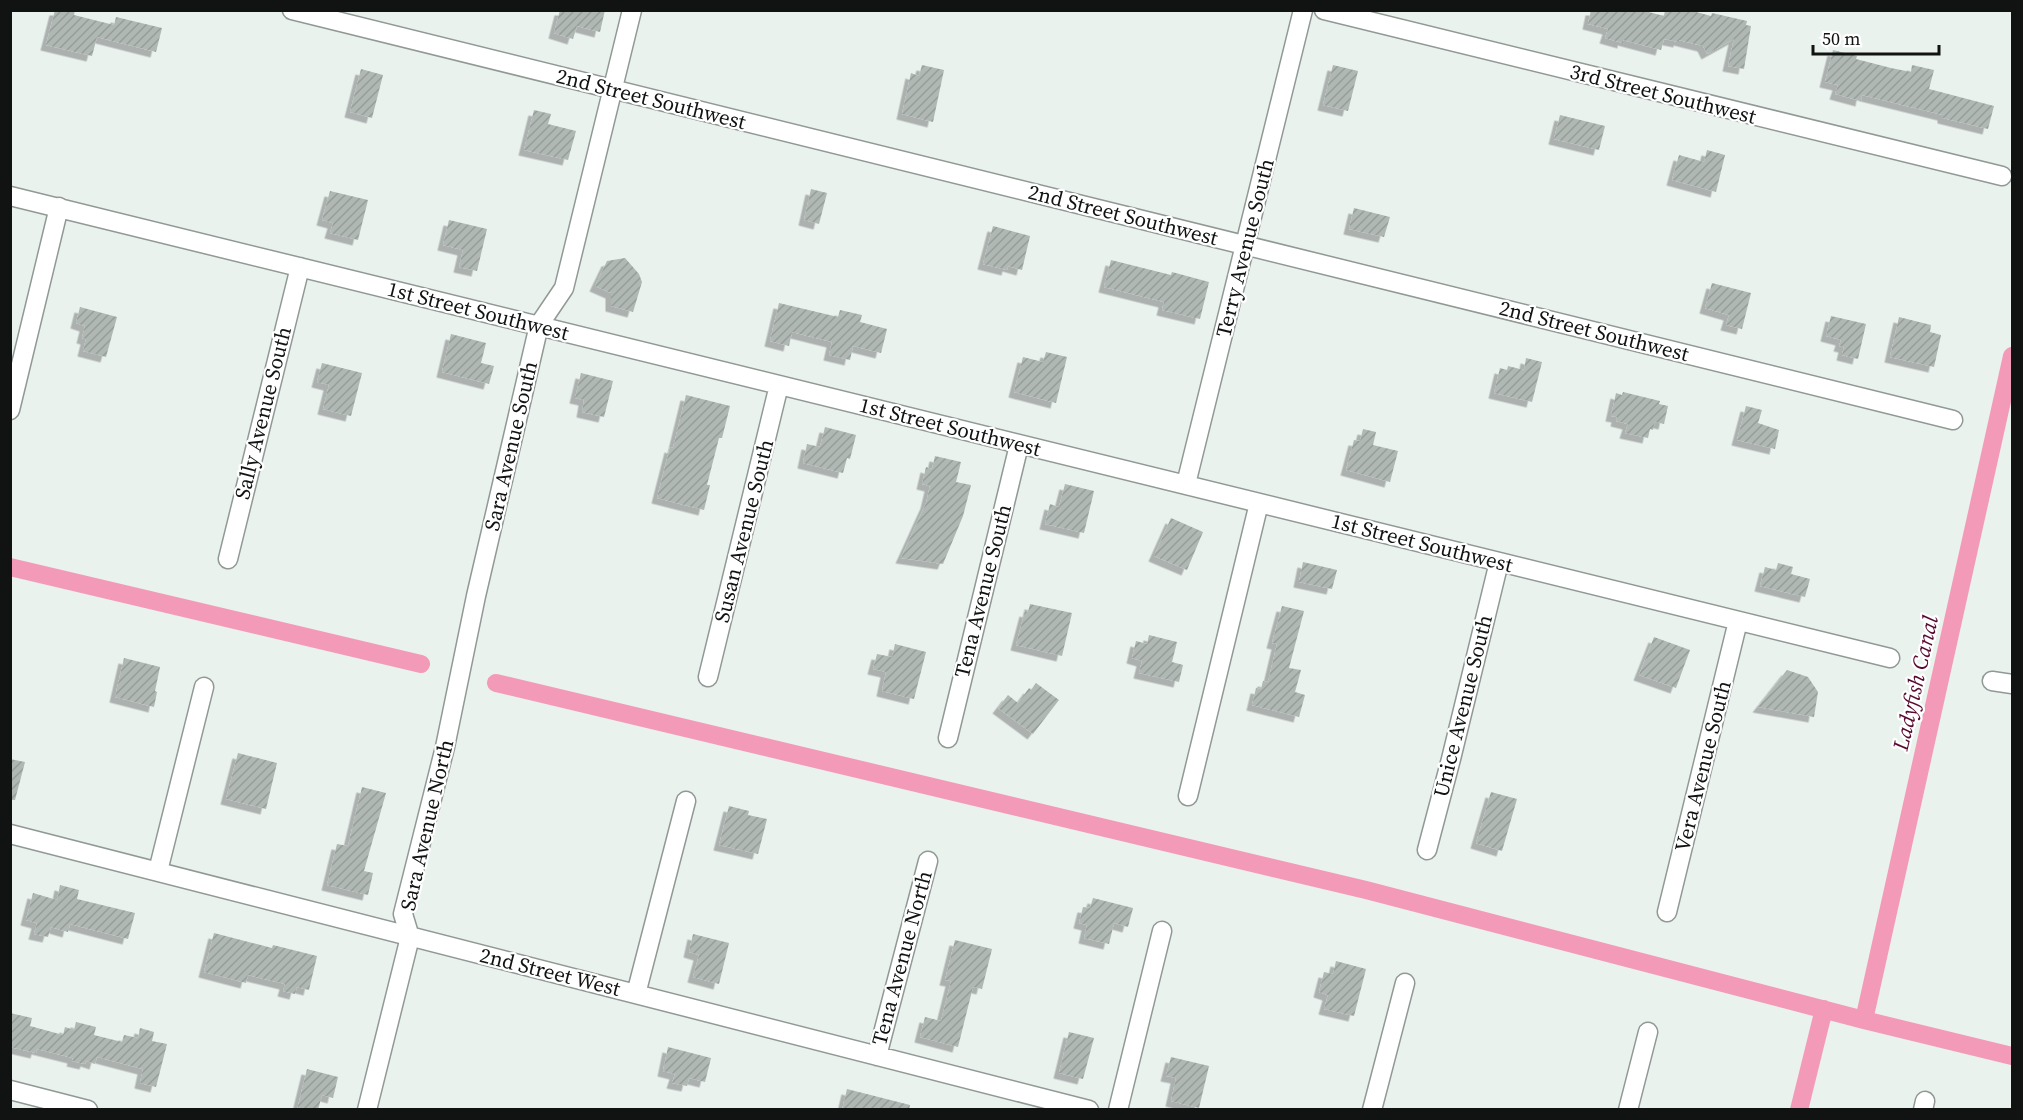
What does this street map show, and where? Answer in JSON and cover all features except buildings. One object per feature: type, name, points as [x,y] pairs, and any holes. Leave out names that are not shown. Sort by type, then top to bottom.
[{"type":"street","name":"2nd Street Southwest","points":[[292,10],[1953,420]]},
{"type":"street","name":"Sara Avenue South","points":[[453,714],[478,584],[539,325],[564,288],[632,10]]},
{"type":"street","name":"Terry Avenue South","points":[[1186,484],[1303,10]]},
{"type":"street","name":"3rd Street Southwest","points":[[1324,10],[2002,176]]},
{"type":"street","name":"1st Street Southwest","points":[[10,196],[1890,658]]},
{"type":"street","points":[[10,410],[59,207]]},
{"type":"street","name":"Sally Avenue South","points":[[228,559],[300,267]]},
{"type":"street","name":"Susan Avenue South","points":[[708,677],[779,385]]},
{"type":"street","name":"Tena Avenue South","points":[[948,738],[1019,445]]},
{"type":"street","points":[[1188,796],[1259,503]]},
{"type":"street","name":"Unice Avenue South","points":[[1427,850],[1499,562]]},
{"type":"street","name":"Vera Avenue South","points":[[1667,912],[1738,621]]},
{"type":"street","points":[[1992,681],[2013,684]]},
{"type":"street","points":[[158,871],[204,687]]},
{"type":"street","name":"Sara Avenue North","points":[[367,1110],[410,937],[402,914],[453,714]]},
{"type":"street","points":[[636,994],[686,801]]},
{"type":"street","name":"2nd Street West","points":[[10,834],[877,1056],[1039,1103],[1089,1110]]},
{"type":"street","name":"Tena Avenue North","points":[[877,1056],[928,861]]},
{"type":"street","points":[[1118,1110],[1162,931]]},
{"type":"street","points":[[1372,1110],[1406,983]]},
{"type":"street","points":[[1628,1110],[1648,1032]]},
{"type":"street","points":[[10,1090],[88,1110]]},
{"type":"waterway","name":"Ladyfish Canal","points":[[1864,1020],[2012,356]]},
{"type":"waterway","points":[[10,567],[421,664]]},
{"type":"waterway","points":[[496,683],[1366,890],[1864,1020],[2012,1056]]},
{"type":"waterway","name":"Ladyfish Canal","points":[[1799,1110],[1824,1009]]}]
